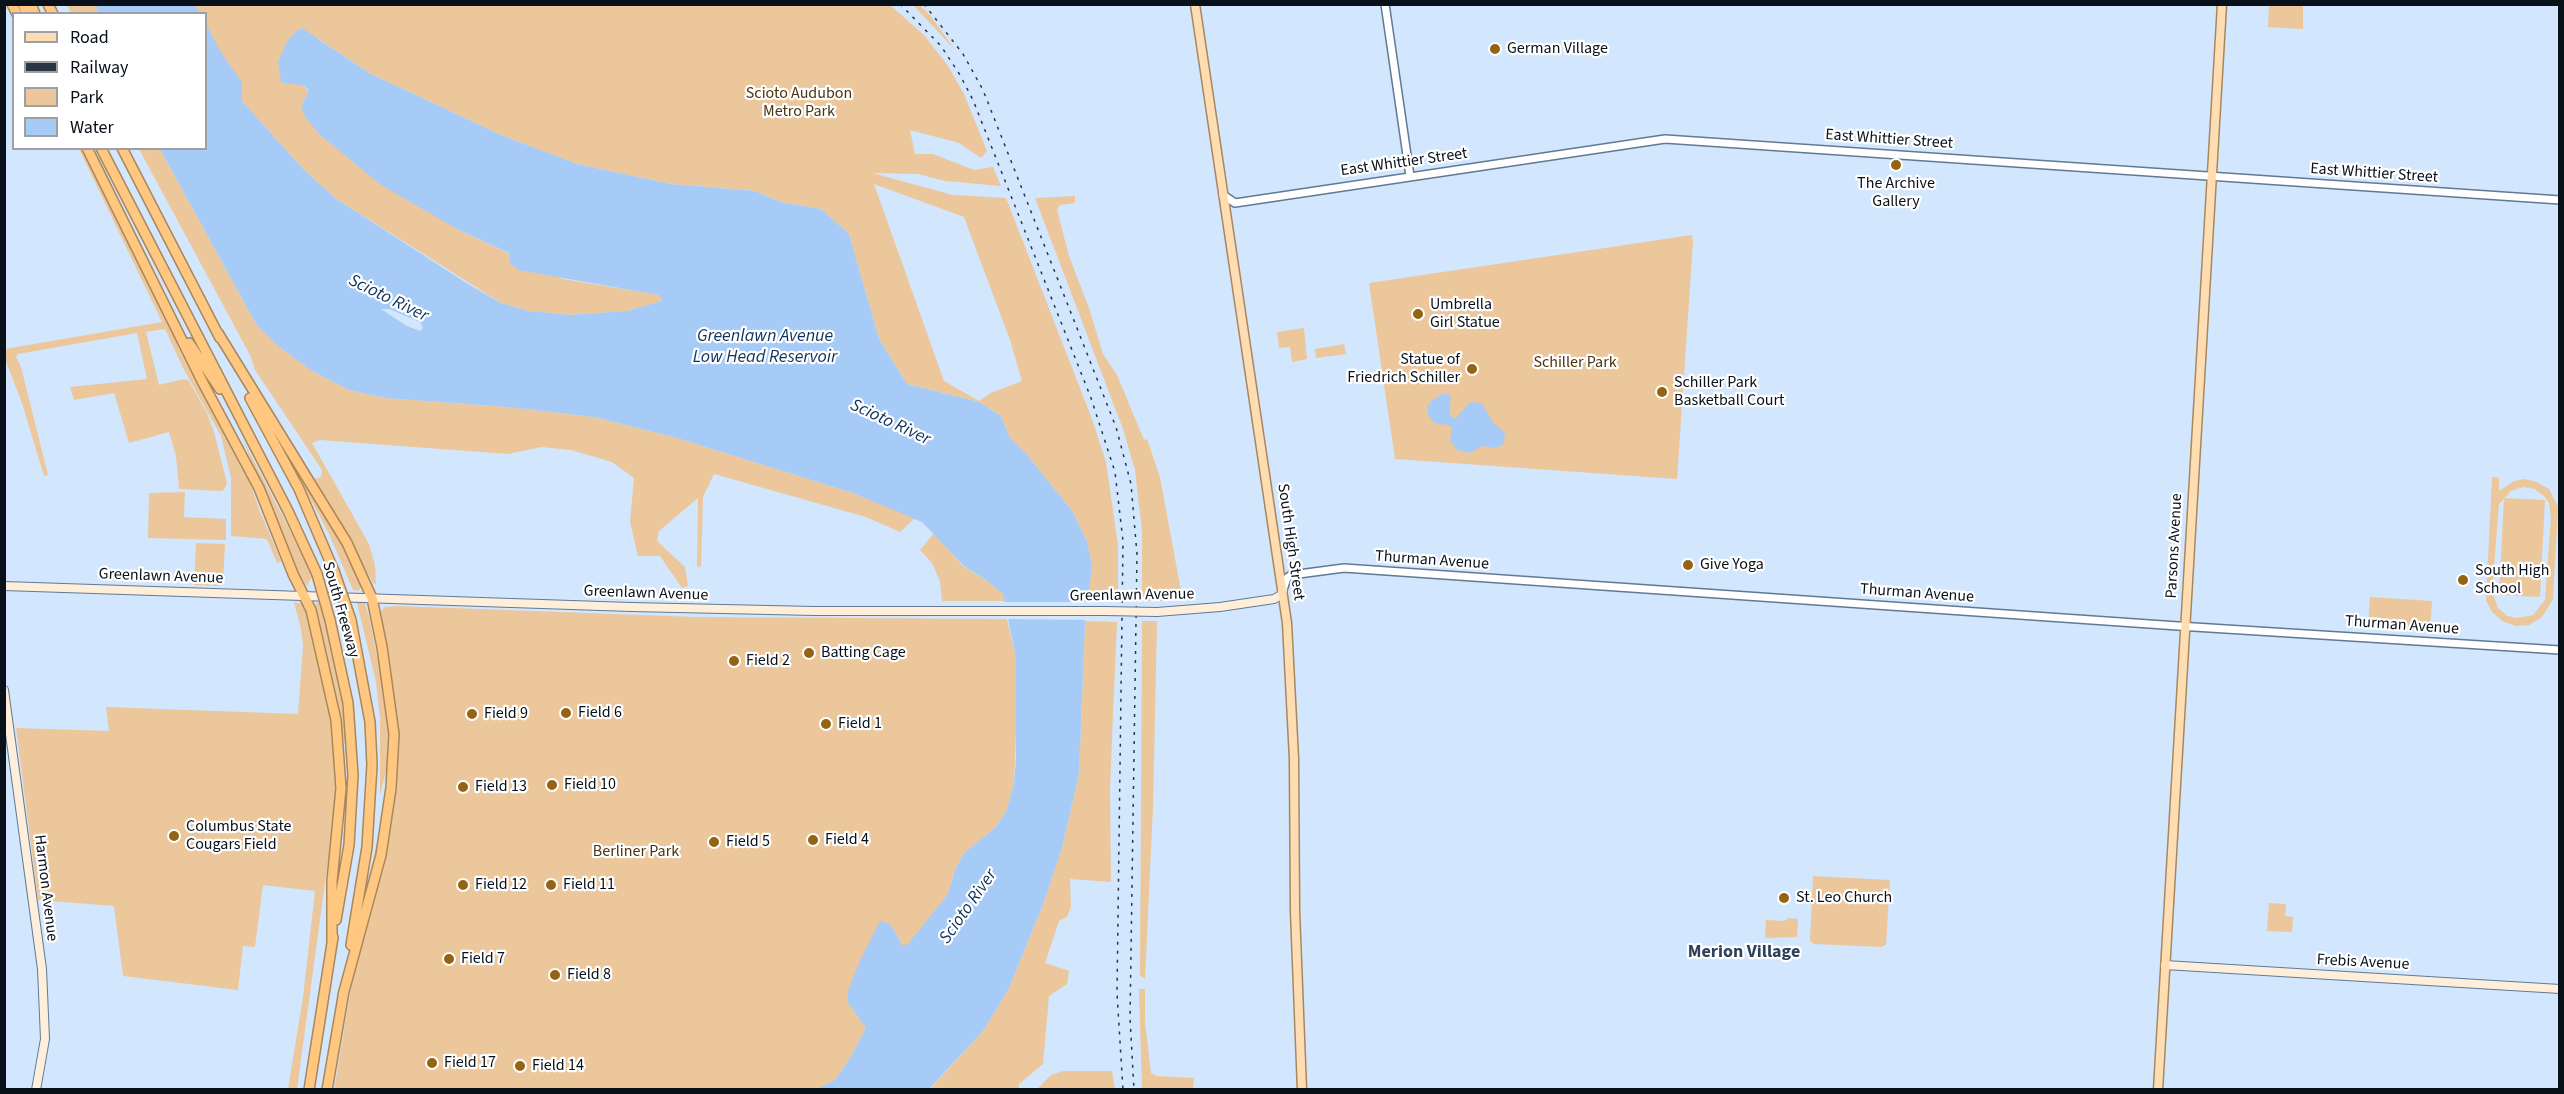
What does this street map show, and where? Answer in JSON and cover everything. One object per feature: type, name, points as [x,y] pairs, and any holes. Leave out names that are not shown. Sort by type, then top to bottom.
[{"type":"highway","points":[[88,150],[173,318],[203,383],[259,488],[303,595],[312,610],[336,720],[341,788],[332,881],[332,943]]},
{"type":"highway","name":"South Freeway","points":[[102,150],[244,425],[317,574],[330,620],[348,703],[353,775],[349,845],[309,1089]]},
{"type":"highway","name":"South Freeway","points":[[123,150],[298,489],[334,571],[351,621],[370,722],[372,765],[367,847],[327,1089]]},
{"type":"highway","points":[[173,318],[244,425]]},
{"type":"highway","points":[[218,333],[342,534],[372,598],[390,697],[393,763],[387,823],[381,855],[343,995]]},
{"type":"main road","name":"South High Street","points":[[1195,4],[1287,624],[1294,759],[1295,911],[1302,1089]]},
{"type":"main road","name":"Parsons Avenue","points":[[2158,1089],[2222,4]]},
{"type":"main road","name":"Greenlawn Avenue","points":[[4,586],[812,611],[1157,612],[1274,599],[1281,595],[1282,590]]},
{"type":"main road","name":"Harmon Avenue","points":[[4,690],[42,969],[45,1039],[36,1089]]},
{"type":"main road","name":"Frebis Avenue","points":[[2165,965],[2559,989]]},
{"type":"street","points":[[1385,4],[1410,176]]},
{"type":"street","name":"East Whittier Street","points":[[1223,195],[1234,203],[1665,139],[2559,200]]},
{"type":"street","name":"Thurman Avenue","points":[[1282,590],[1291,575],[1344,568],[2559,650]]},
{"type":"green space","points":[[67,5],[96,5],[98,12],[70,12]]},
{"type":"green space","name":"Scioto Audubon Metro Park","points":[[195,5],[890,5],[925,36],[948,66],[964,94],[987,151],[981,158],[959,143],[910,130],[915,154],[933,154],[974,170],[993,167],[1001,186],[945,181],[918,174],[872,173],[953,195],[1006,198],[1092,419],[1106,462],[1118,545],[1118,602],[1087,602],[1092,566],[1087,542],[1073,512],[1028,456],[1010,438],[1001,416],[979,402],[907,384],[879,339],[849,234],[821,209],[780,202],[755,191],[672,184],[577,164],[501,135],[369,73],[319,39],[302,85],[457,229],[563,279],[660,295],[662,301],[626,311],[570,315],[529,311],[501,303],[335,198],[304,170],[242,101],[207,26],[207,12],[199,12]],"holes":[[[874,184],[964,217],[1010,340],[1022,381],[991,393],[979,401],[944,381]]]},
{"type":"green space","points":[[913,5],[919,5],[930,15],[955,50]]},
{"type":"green space","points":[[2269,5],[2303,5],[2303,29],[2268,27]]},
{"type":"green space","points":[[79,150],[90,150],[142,258],[180,351],[250,482],[281,561],[277,563],[267,539],[231,536],[231,478],[221,436],[183,368],[165,329],[146,332],[159,385],[184,379],[189,381],[207,413],[214,432],[227,483],[225,488],[222,491],[179,489],[176,456],[169,432],[129,443],[114,393],[74,400],[70,387],[147,379],[137,333],[18,354],[16,357],[21,367],[48,475],[44,476],[22,403],[5,359],[5,349],[162,322]]},
{"type":"green space","points":[[140,150],[161,150],[256,324],[277,345],[312,371],[349,390],[385,398],[508,407],[594,417],[677,438],[853,493],[915,518],[900,532],[866,517],[714,474],[703,497],[701,566],[697,567],[698,498],[659,531],[657,541],[685,567],[688,586],[682,588],[660,556],[638,556],[630,522],[634,478],[612,462],[571,450],[541,447],[508,454],[320,440],[312,443],[369,544],[375,565],[376,584],[373,583],[315,479],[321,477],[322,470],[255,370],[251,357]]},
{"type":"green space","points":[[1075,196],[1075,203],[1060,205],[1057,210],[1069,256],[1089,308],[1103,354],[1117,375],[1144,440],[1147,439],[1160,477],[1181,591],[1178,597],[1170,601],[1142,601],[1142,531],[1135,470],[1123,429],[1035,198]]},
{"type":"green space","name":"Schiller Park","points":[[1692,235],[1677,479],[1395,459],[1369,283]]},
{"type":"green space","points":[[1304,328],[1307,359],[1292,362],[1290,347],[1279,348],[1277,332]]},
{"type":"green space","points":[[1344,344],[1346,354],[1316,358],[1315,349]]},
{"type":"green space","points":[[242,438],[313,575],[307,586],[297,572]]},
{"type":"green space","points":[[286,453],[334,526],[362,582],[359,591],[353,590],[329,534]]},
{"type":"green space","points":[[2492,477],[2499,478],[2499,491],[2514,481],[2525,479],[2537,482],[2549,489],[2558,507],[2553,599],[2542,617],[2529,625],[2516,626],[2502,621],[2492,612],[2486,600]],"holes":[[[2523,487],[2535,489],[2549,503],[2551,517],[2545,600],[2533,615],[2517,618],[2507,616],[2498,608],[2492,591],[2499,504],[2511,491]]]},
{"type":"green space","points":[[185,492],[184,517],[226,519],[226,540],[148,538],[149,493]]},
{"type":"green space","points":[[2504,498],[2545,500],[2540,597],[2499,595]]},
{"type":"green space","points":[[934,533],[963,566],[1003,594],[1005,601],[942,601],[940,581],[932,563],[920,550]]},
{"type":"green space","points":[[196,543],[225,544],[223,584],[220,586],[194,585]]},
{"type":"green space","points":[[2370,597],[2432,601],[2430,631],[2368,627]]},
{"type":"green space","points":[[294,602],[304,605],[309,611],[331,709],[336,802],[297,1089],[288,1089],[303,997],[315,891],[263,885],[255,947],[243,946],[238,990],[123,976],[114,906],[38,900],[16,728],[109,731],[106,707],[298,714],[303,646]]},
{"type":"green space","points":[[316,603],[324,603],[342,674],[348,758],[317,616]]},
{"type":"green space","points":[[357,603],[365,603],[370,620],[387,709],[389,744],[387,767],[380,795],[380,719],[376,682]]},
{"type":"green space","name":"Berliner Park","points":[[385,607],[696,617],[1007,619],[1016,658],[1017,707],[1014,784],[1006,812],[995,828],[964,853],[955,870],[948,894],[907,946],[902,945],[891,925],[861,958],[853,1010],[866,1028],[852,1055],[835,1080],[817,1090],[334,1090],[371,868],[390,784],[395,724],[392,680],[379,618],[380,612]]},
{"type":"green space","points":[[1085,621],[1117,622],[1110,787],[1111,882],[1070,879],[1071,907],[1067,917],[1059,921],[1045,963],[1069,971],[1067,984],[1049,996],[1043,1064],[1019,1084],[1019,1089],[929,1090],[983,1031],[1008,990],[1042,907],[1062,848],[1079,774]]},
{"type":"green space","points":[[1142,621],[1157,621],[1153,807],[1145,979],[1140,975]]},
{"type":"green space","points":[[1813,876],[1890,880],[1886,945],[1881,947],[1814,944],[1810,941]]},
{"type":"green space","points":[[2269,903],[2286,904],[2285,916],[2293,917],[2292,932],[2267,931]]},
{"type":"green space","points":[[1789,918],[1798,919],[1797,937],[1765,938],[1766,920],[1784,921]]},
{"type":"green space","points":[[1139,989],[1145,989],[1145,1022],[1151,1073],[1157,1076],[1194,1078],[1193,1089],[1142,1089]]},
{"type":"green space","points":[[1063,1071],[1112,1071],[1115,1089],[1037,1089],[1051,1075]]},
{"type":"water","points":[[96,5],[195,5],[199,12],[98,12]]},
{"type":"water","points":[[207,26],[219,49],[242,83],[242,101],[304,170],[335,198],[501,303],[529,311],[570,315],[626,311],[662,301],[659,295],[518,270],[510,263],[509,253],[457,229],[381,185],[319,134],[306,118],[301,107],[309,90],[302,85],[281,83],[278,62],[287,41],[296,31],[302,28],[369,73],[501,135],[577,164],[671,184],[755,191],[780,202],[821,209],[849,234],[879,339],[907,384],[979,402],[1001,416],[1010,438],[1028,456],[1073,512],[1087,542],[1092,566],[1085,622],[1079,774],[1062,848],[1042,907],[1008,990],[983,1031],[929,1089],[817,1089],[835,1080],[852,1055],[866,1028],[848,1003],[848,991],[861,958],[880,921],[891,925],[902,945],[907,945],[948,894],[955,870],[964,853],[995,828],[1006,812],[1014,784],[1016,758],[1016,658],[1003,594],[964,566],[922,522],[853,493],[677,438],[594,417],[508,407],[385,398],[349,390],[312,371],[277,345],[256,324],[161,150],[207,150]],"holes":[[[381,309],[389,309],[420,322],[423,328],[420,331],[407,326]]]},
{"type":"water","points":[[1442,394],[1448,394],[1451,398],[1449,412],[1452,418],[1456,418],[1469,403],[1482,404],[1493,422],[1505,433],[1504,444],[1495,448],[1482,446],[1470,453],[1457,450],[1450,440],[1452,426],[1434,423],[1428,414],[1427,407],[1430,402]]},
{"type":"pier","points":[[1002,602],[1090,602],[1088,620],[1004,619]]},
{"type":"railway","points":[[900,4],[941,46],[973,100],[1091,398],[1115,472],[1123,541],[1117,993],[1123,1090]]},
{"type":"railway","points":[[924,4],[963,54],[983,90],[1116,427],[1131,484],[1137,554],[1130,1018],[1134,1090]]},
{"type":"place","name":"German Village","points":[[1495,49]]},
{"type":"place","name":"The Archive Gallery","points":[[1896,165]]},
{"type":"place","name":"Umbrella Girl Statue","points":[[1418,314]]},
{"type":"place","name":"Statue of Friedrich Schiller","points":[[1472,369]]},
{"type":"place","name":"Schiller Park Basketball Court","points":[[1662,392]]},
{"type":"place","name":"Give Yoga","points":[[1688,565]]},
{"type":"place","name":"South High School","points":[[2463,580]]},
{"type":"place","name":"Batting Cage","points":[[809,653]]},
{"type":"place","name":"Field 2","points":[[734,661]]},
{"type":"place","name":"Field 6","points":[[566,713]]},
{"type":"place","name":"Field 9","points":[[472,714]]},
{"type":"place","name":"Field 1","points":[[826,724]]},
{"type":"place","name":"Field 10","points":[[552,785]]},
{"type":"place","name":"Field 13","points":[[463,787]]},
{"type":"place","name":"Columbus State Cougars Field","points":[[174,836]]},
{"type":"place","name":"Field 4","points":[[813,840]]},
{"type":"place","name":"Field 5","points":[[714,842]]},
{"type":"place","name":"Field 12","points":[[463,885]]},
{"type":"place","name":"Field 11","points":[[551,885]]},
{"type":"place","name":"St. Leo Church","points":[[1784,898]]},
{"type":"place","name":"Field 7","points":[[449,959]]},
{"type":"place","name":"Field 8","points":[[555,975]]},
{"type":"place","name":"Field 17","points":[[432,1063]]},
{"type":"place","name":"Field 14","points":[[520,1066]]},
{"type":"district","name":"Merion Village","points":[[1744,953]]},
{"type":"water label","name":"Scioto River","points":[[388,299]]},
{"type":"water label","name":"Greenlawn Avenue Low Head Reservoir","points":[[765,347]]},
{"type":"water label","name":"Scioto River","points":[[890,423]]},
{"type":"water label","name":"Scioto River","points":[[969,907]]}]
